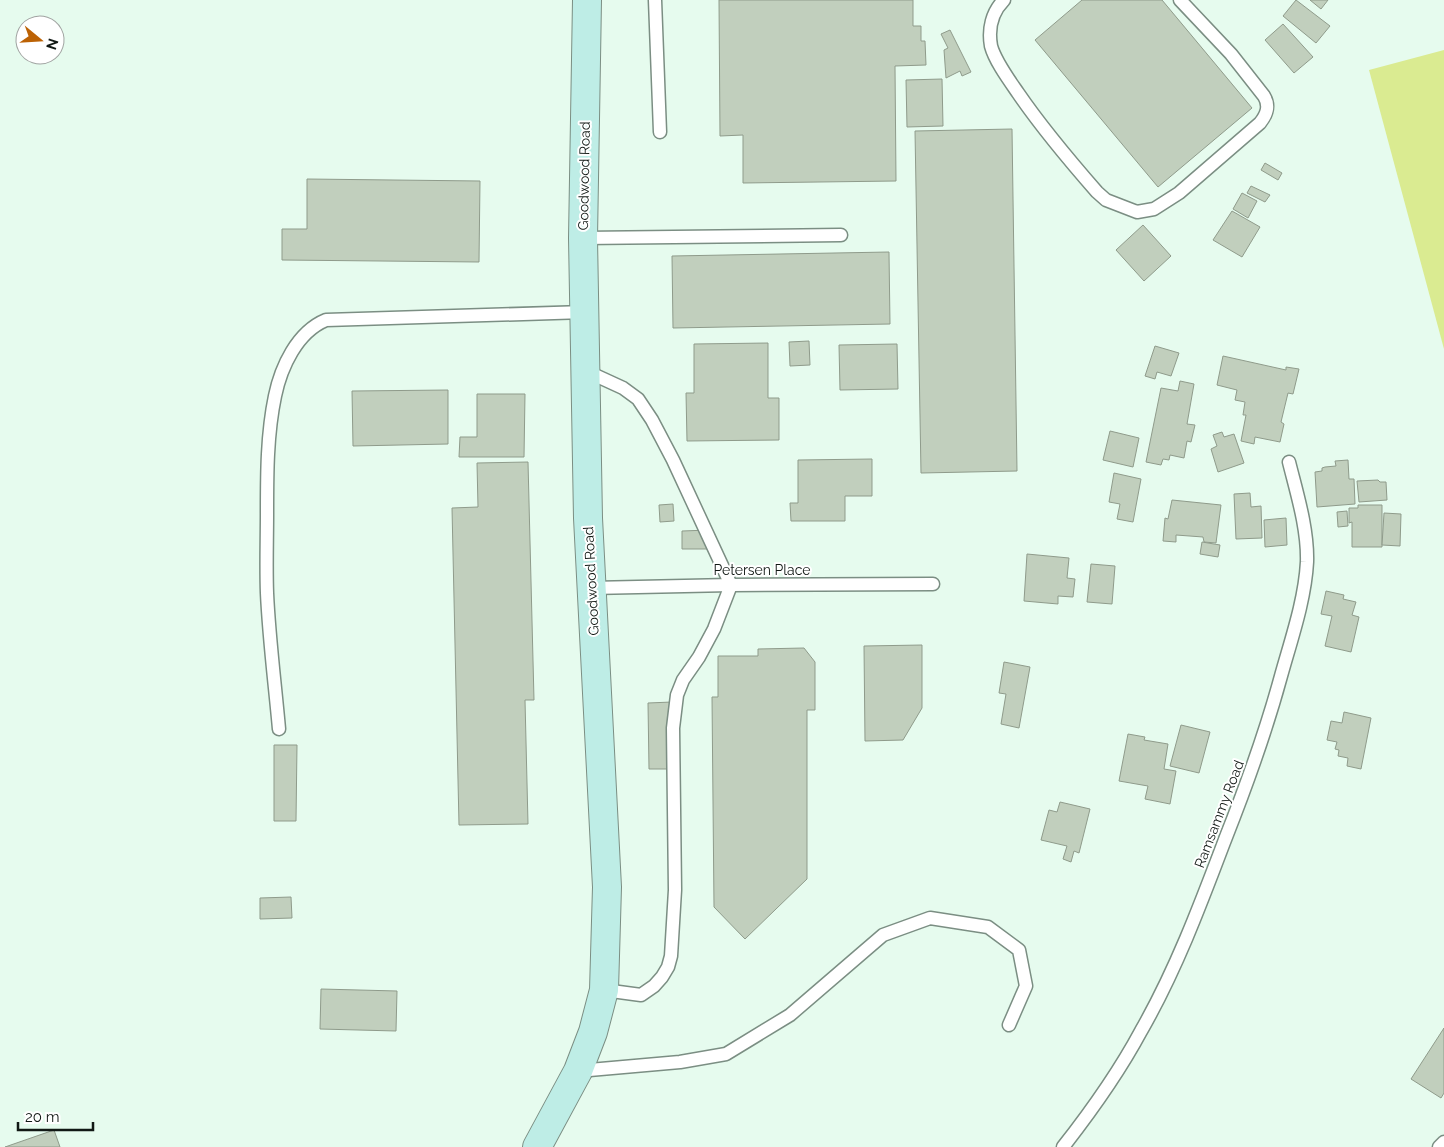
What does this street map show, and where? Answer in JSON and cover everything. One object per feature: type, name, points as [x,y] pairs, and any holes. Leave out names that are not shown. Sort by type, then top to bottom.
[{"type":"street","name":"Goodwood Road","points":[[537,1147],[578,1071],[593,1032],[604,990],[607,887],[588,518],[583,238],[587,0]]},
{"type":"lane","points":[[656,0],[660,132]]},
{"type":"lane","points":[[1004,0],[992,17],[990,28],[992,46],[1006,76],[1043,129],[1097,192],[1106,200],[1137,212],[1154,209],[1179,193],[1260,123],[1268,110],[1268,103],[1264,96],[1231,54],[1180,0]]},
{"type":"lane","points":[[583,238],[841,235]]},
{"type":"lane","points":[[279,729],[267,593],[267,478],[270,428],[275,395],[288,358],[298,344],[317,324],[326,320],[585,312]]},
{"type":"lane","points":[[586,371],[623,388],[638,399],[652,420],[673,460],[731,585],[714,629],[676,695],[674,728],[675,890],[671,956],[668,967],[654,986],[641,995],[604,990]]},
{"type":"lane","name":"Ramsammy Road","points":[[1063,1147],[1089,1113],[1130,1051],[1156,1003],[1198,914],[1256,759],[1276,697],[1304,584],[1307,563],[1305,532],[1289,462]]},
{"type":"lane","name":"Petersen Place","points":[[592,588],[933,584]]},
{"type":"lane","points":[[578,1071],[680,1062],[726,1054],[790,1015],[883,935],[930,918],[988,927],[1018,950],[1026,986],[1009,1024]]},
{"type":"lane","points":[[1439,1147],[1444,1142]]},
{"type":"green space","points":[[1444,50],[1444,349],[1369,70]]},
{"type":"building","points":[[719,0],[913,0],[913,26],[921,26],[921,41],[925,41],[926,65],[895,66],[896,181],[743,183],[743,135],[720,136]]},
{"type":"building","points":[[1082,0],[1162,0],[1252,108],[1158,187],[1035,40]]},
{"type":"building","points":[[1296,0],[1330,26],[1316,43],[1283,16]]},
{"type":"building","points":[[1310,0],[1328,0],[1321,9]]},
{"type":"building","points":[[1283,24],[1313,57],[1294,73],[1265,40]]},
{"type":"building","points":[[950,30],[971,72],[962,76],[960,71],[946,78],[944,50],[948,48],[941,34]]},
{"type":"building","points":[[942,79],[943,126],[907,127],[906,80]]},
{"type":"building","points":[[1012,129],[1017,471],[921,473],[915,131]]},
{"type":"building","points":[[1265,163],[1282,173],[1278,180],[1261,170]]},
{"type":"building","points":[[307,179],[480,181],[479,262],[282,260],[282,229],[307,229]]},
{"type":"building","points":[[1251,186],[1270,195],[1265,202],[1247,193]]},
{"type":"building","points":[[1242,193],[1257,201],[1248,218],[1233,209]]},
{"type":"building","points":[[1232,211],[1260,227],[1242,257],[1213,240]]},
{"type":"building","points":[[1143,225],[1171,256],[1144,281],[1116,250]]},
{"type":"building","points":[[889,252],[890,324],[673,328],[672,256]]},
{"type":"building","points":[[809,341],[810,365],[790,366],[789,342]]},
{"type":"building","points":[[768,343],[768,398],[779,398],[779,440],[687,441],[686,393],[694,393],[694,344]]},
{"type":"building","points":[[897,344],[898,389],[840,390],[839,345]]},
{"type":"building","points":[[1155,346],[1179,353],[1171,376],[1157,372],[1155,379],[1145,376]]},
{"type":"building","points":[[1223,356],[1286,370],[1286,367],[1299,369],[1293,394],[1288,393],[1281,422],[1284,424],[1280,442],[1255,437],[1254,444],[1241,441],[1246,415],[1243,415],[1245,402],[1235,400],[1237,390],[1217,385]]},
{"type":"building","points":[[1180,381],[1194,384],[1187,424],[1195,425],[1191,442],[1187,441],[1184,458],[1170,455],[1169,460],[1163,459],[1161,465],[1146,462],[1161,388],[1178,391]]},
{"type":"building","points":[[448,390],[448,444],[353,446],[352,391]]},
{"type":"building","points":[[477,394],[525,394],[524,457],[459,457],[460,437],[477,437]]},
{"type":"building","points":[[1110,431],[1139,438],[1133,467],[1103,460]]},
{"type":"building","points":[[1222,432],[1224,437],[1234,434],[1244,463],[1218,472],[1211,449],[1217,446],[1213,435]]},
{"type":"building","points":[[872,459],[872,496],[845,496],[845,521],[791,521],[790,503],[798,503],[798,460]]},
{"type":"building","points":[[1348,460],[1349,479],[1354,479],[1355,504],[1317,507],[1315,472],[1322,471],[1322,468],[1325,467],[1336,466],[1335,461]]},
{"type":"building","points":[[528,462],[534,700],[525,700],[528,824],[459,825],[452,508],[478,507],[477,463]]},
{"type":"building","points":[[1114,473],[1141,479],[1133,522],[1117,519],[1120,504],[1109,502]]},
{"type":"building","points":[[1378,480],[1386,482],[1387,500],[1359,502],[1357,481]]},
{"type":"building","points":[[1250,493],[1251,507],[1261,506],[1262,538],[1236,539],[1234,494]]},
{"type":"building","points":[[1172,500],[1221,505],[1216,543],[1204,542],[1203,537],[1176,535],[1176,542],[1163,541],[1165,518],[1168,519]]},
{"type":"building","points":[[673,504],[674,521],[660,522],[659,505]]},
{"type":"building","points":[[1358,505],[1382,505],[1382,547],[1352,547],[1352,522],[1349,523],[1349,508],[1358,508]]},
{"type":"building","points":[[1347,511],[1348,526],[1338,527],[1337,512]]},
{"type":"building","points":[[1384,513],[1401,514],[1400,546],[1382,545]]},
{"type":"building","points":[[1286,518],[1287,545],[1265,547],[1264,520]]},
{"type":"building","points":[[709,530],[709,549],[682,549],[682,531]]},
{"type":"building","points":[[1202,542],[1220,545],[1218,557],[1200,554]]},
{"type":"building","points":[[1027,554],[1069,558],[1067,578],[1075,579],[1073,597],[1058,596],[1058,604],[1024,601]]},
{"type":"building","points":[[1091,564],[1115,566],[1112,604],[1087,602]]},
{"type":"building","points":[[1326,591],[1344,595],[1343,599],[1356,602],[1352,615],[1359,617],[1351,652],[1325,646],[1332,616],[1321,614]]},
{"type":"building","points":[[922,645],[922,708],[903,740],[865,741],[864,646]]},
{"type":"building","points":[[804,648],[815,662],[815,710],[807,710],[807,879],[745,939],[714,907],[712,697],[718,697],[718,656],[758,656],[758,649]]},
{"type":"building","points":[[1004,662],[1030,667],[1019,728],[1001,724],[1006,694],[999,693]]},
{"type":"building","points":[[672,702],[673,769],[649,769],[648,703]]},
{"type":"building","points":[[1344,712],[1371,718],[1361,769],[1347,766],[1348,758],[1338,756],[1339,750],[1335,749],[1337,742],[1327,740],[1331,721],[1342,723]]},
{"type":"building","points":[[1181,725],[1210,732],[1199,773],[1170,766]]},
{"type":"building","points":[[1128,734],[1145,737],[1144,740],[1168,744],[1164,769],[1176,771],[1170,804],[1145,799],[1148,786],[1119,781]]},
{"type":"building","points":[[274,745],[297,745],[296,821],[274,821]]},
{"type":"building","points":[[1060,802],[1090,809],[1079,853],[1074,851],[1071,862],[1063,859],[1067,846],[1041,840],[1049,810],[1057,812]]},
{"type":"building","points":[[291,897],[292,918],[260,919],[260,898]]},
{"type":"building","points":[[321,989],[397,991],[396,1031],[320,1029]]},
{"type":"building","points":[[1444,1028],[1444,1093],[1441,1098],[1411,1079]]},
{"type":"building","points":[[54,1130],[60,1147],[5,1147]]}]
